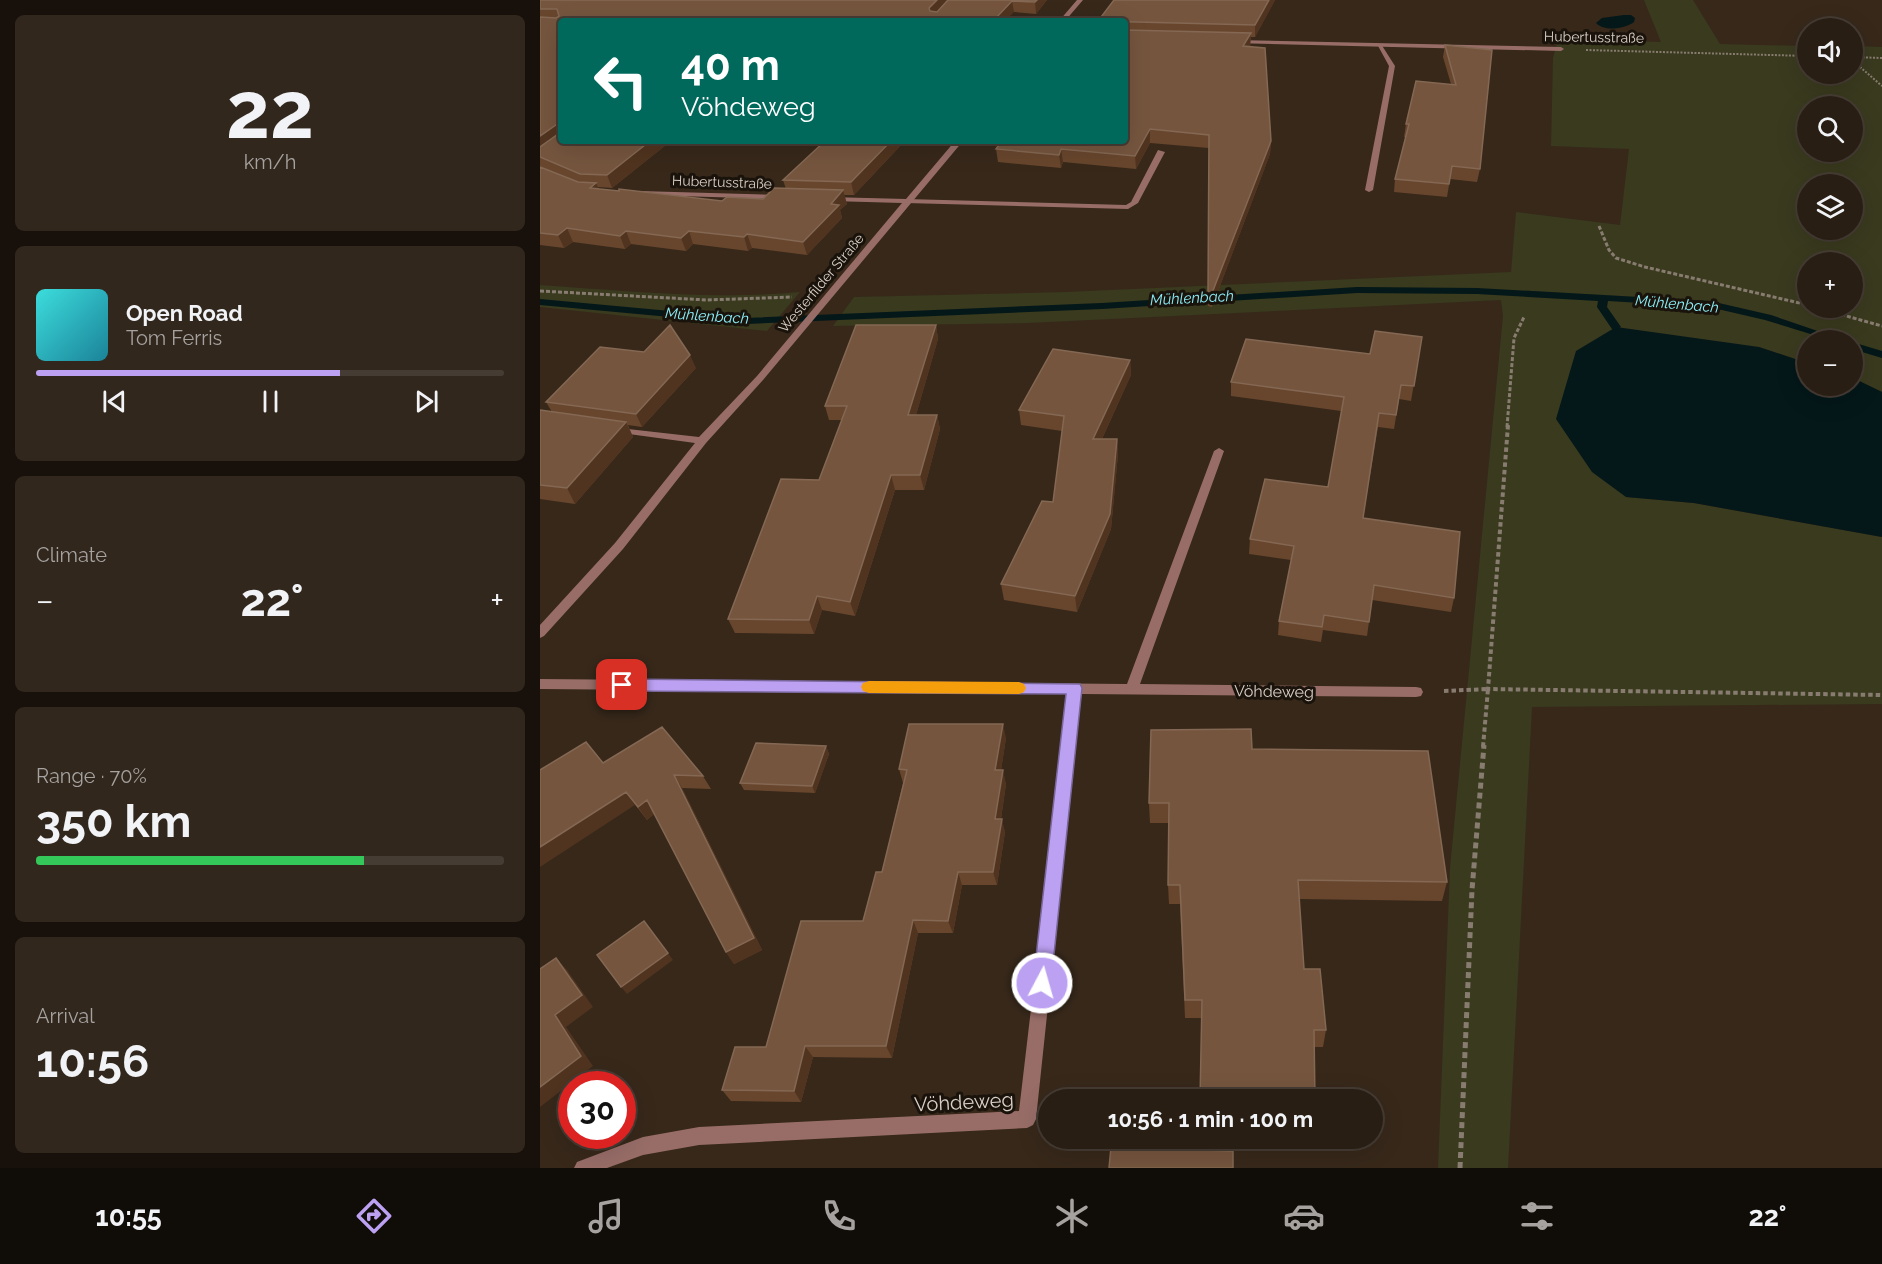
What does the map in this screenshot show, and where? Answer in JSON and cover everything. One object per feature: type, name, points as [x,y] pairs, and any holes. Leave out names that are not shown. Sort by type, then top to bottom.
[{"type":"street","points":[[1065,18],[1080,0]]},
{"type":"street","name":"Hubertusstraße","points":[[1230,41],[1561,49]]},
{"type":"street","points":[[1369,190],[1392,66],[1379,45]]},
{"type":"street","name":"Westerfilder Straße","points":[[540,633],[619,546],[702,441],[760,378],[906,201],[957,144]]},
{"type":"street","points":[[826,199],[1128,207],[1134,203],[1161,152]]},
{"type":"street","name":"Hubertusstraße","points":[[630,193],[791,198]]},
{"type":"street","points":[[598,426],[702,441]]},
{"type":"street","points":[[1132,689],[1219,451]]},
{"type":"street","name":"Vöhdeweg","points":[[540,684],[1416,692]]},
{"type":"street","name":"Vöhdeweg","points":[[583,1168],[619,1154],[676,1139],[1027,1119],[1075,688]]},
{"type":"path","name":"Hubertusstraße","points":[[1561,49],[1797,56]]},
{"type":"path","points":[[1863,58],[1882,58]]},
{"type":"path","points":[[1863,68],[1882,86]]},
{"type":"path","points":[[1599,226],[1609,250],[1616,258],[1645,267],[1797,302]]},
{"type":"path","points":[[540,291],[707,300],[829,296]]},
{"type":"path","points":[[1460,1168],[1472,890],[1514,338],[1524,317]]},
{"type":"path","points":[[1854,318],[1882,326]]},
{"type":"path","points":[[1416,692],[1488,689],[1882,695]]},
{"type":"green space","points":[[1644,0],[1693,0],[1720,44],[1797,46],[1797,84],[1863,84],[1863,46],[1882,47],[1882,392],[1863,383],[1863,330],[1797,330],[1797,360],[1759,347],[1626,497],[1694,503],[1882,537],[1882,704],[1532,707],[1508,1168],[1438,1168],[1450,868],[1503,316],[1501,300],[1028,323],[833,326],[854,297],[1066,292],[1511,272],[1516,212],[1620,225],[1629,149],[1551,146],[1553,58],[1558,39],[1661,42]]},
{"type":"green space","points":[[540,285],[703,295],[800,292],[767,331],[540,307]]},
{"type":"shaded area","points":[[1631,15],[1635,18],[1634,22],[1615,29],[1604,28],[1596,23],[1602,18]]},
{"type":"shaded area","points":[[1616,327],[1759,347],[1797,360],[1797,396],[1863,396],[1863,383],[1882,392],[1882,537],[1694,503],[1626,497],[1592,472],[1556,419],[1576,351]]},
{"type":"building","points":[[540,0],[937,0],[929,8],[930,11],[937,12],[948,0],[1037,0],[1035,2],[1012,1],[996,18],[558,18],[558,126],[540,136],[540,17],[556,18],[559,16],[557,9],[540,9]]},
{"type":"building","points":[[1114,0],[1269,0],[1255,25],[1128,22],[1128,18],[1100,18]]},
{"type":"building","points":[[1128,30],[1251,33],[1243,46],[1265,48],[1271,141],[1212,293],[1208,292],[1209,135],[1150,129],[1135,156],[1061,149],[1059,155],[996,149],[1000,144],[1128,144]]},
{"type":"building","points":[[1445,45],[1492,50],[1480,169],[1452,166],[1449,184],[1395,179],[1409,124],[1406,124],[1416,81],[1456,85]]},
{"type":"building","points":[[558,134],[558,144],[646,144],[607,175],[580,174],[540,157],[540,147]]},
{"type":"building","points":[[822,144],[888,144],[851,182],[783,180]]},
{"type":"building","points":[[540,167],[578,182],[596,183],[590,188],[619,191],[619,189],[722,201],[727,197],[763,199],[774,188],[843,190],[831,204],[839,205],[803,242],[747,234],[744,237],[689,231],[681,238],[626,231],[620,236],[567,228],[558,235],[540,233]]},
{"type":"building","points":[[670,325],[690,355],[636,414],[546,402],[600,347],[644,352]]},
{"type":"building","points":[[856,325],[936,325],[908,415],[937,415],[920,475],[891,475],[850,602],[817,596],[809,620],[728,619],[781,479],[819,480],[847,406],[825,406]]},
{"type":"building","points":[[1375,331],[1422,337],[1414,386],[1401,385],[1396,415],[1379,413],[1363,518],[1460,532],[1454,598],[1374,585],[1369,622],[1324,615],[1322,627],[1279,621],[1294,546],[1250,539],[1265,479],[1328,487],[1344,397],[1231,382],[1246,339],[1370,354]]},
{"type":"building","points":[[1053,349],[1130,360],[1093,439],[1117,439],[1110,514],[1075,596],[1001,584],[1042,501],[1053,502],[1064,416],[1019,410]]},
{"type":"building","points":[[540,410],[626,422],[567,488],[540,485]]},
{"type":"building","points":[[909,724],[1003,724],[995,770],[1003,770],[995,819],[1002,819],[993,872],[958,872],[948,921],[913,920],[886,1046],[805,1046],[794,1091],[722,1090],[735,1047],[766,1047],[801,921],[863,921],[876,872],[882,872],[907,770],[899,769]]},
{"type":"building","points":[[662,727],[703,776],[674,775],[754,938],[726,952],[647,800],[638,807],[626,792],[540,847],[540,770],[586,742],[603,763]]},
{"type":"building","points":[[1251,729],[1252,749],[1428,751],[1447,882],[1298,880],[1304,969],[1320,969],[1326,1030],[1314,1030],[1315,1089],[1200,1089],[1202,1000],[1185,1000],[1180,885],[1168,885],[1169,803],[1149,803],[1151,730]]},
{"type":"building","points":[[756,743],[826,746],[812,786],[740,783]]},
{"type":"building","points":[[644,921],[668,953],[621,987],[597,955]]},
{"type":"building","points":[[556,958],[582,995],[555,1015],[581,1056],[558,1071],[540,1087],[540,969]]},
{"type":"building","points":[[1111,1149],[1233,1151],[1233,1168],[1109,1168]]},
{"type":"waterway","name":"Mühlenbach","points":[[540,302],[746,321],[1102,306],[1357,290],[1477,291],[1603,298]]},
{"type":"waterway","name":"Mühlenbach","points":[[1603,298],[1710,304],[1767,317],[1808,330]]},
{"type":"waterway","points":[[1603,298],[1602,307],[1616,327]]},
{"type":"waterway","name":"Mühlenbach","points":[[1863,349],[1882,355]]},
{"type":"slow traffic","points":[[869,687],[1019,688]]},
{"type":"route","points":[[622,685],[1075,688],[1042,983]]}]
